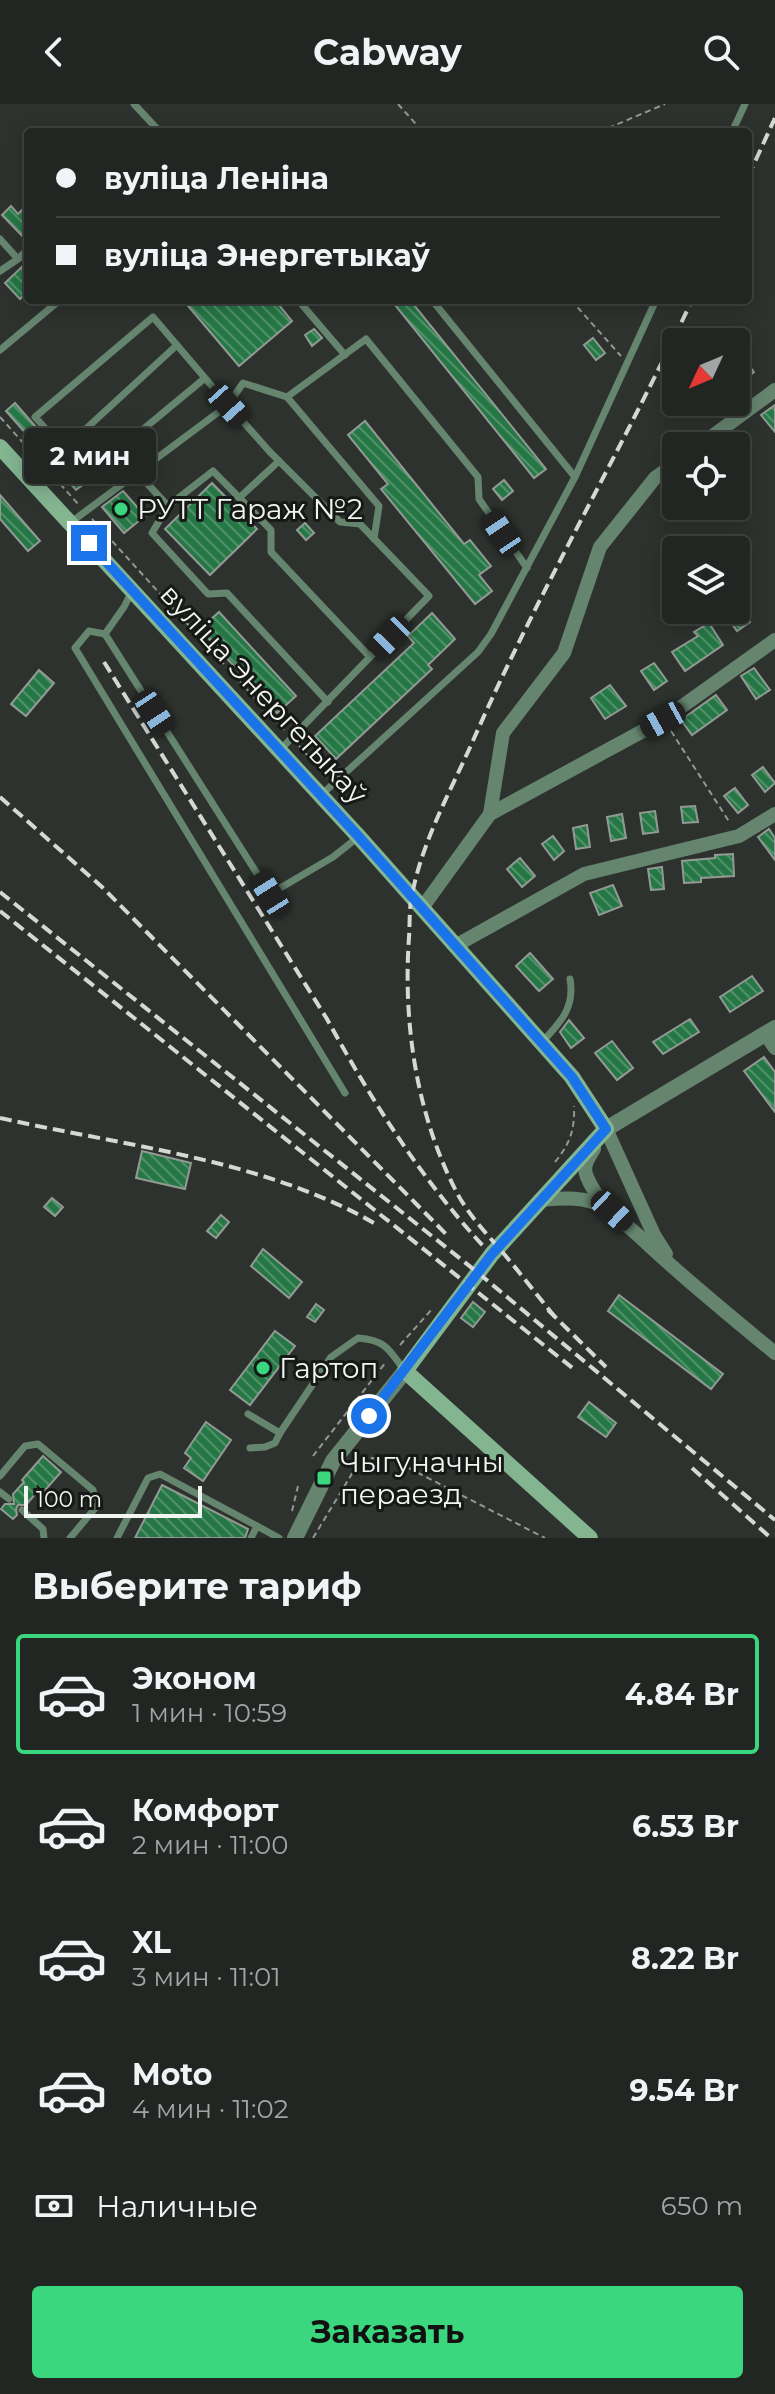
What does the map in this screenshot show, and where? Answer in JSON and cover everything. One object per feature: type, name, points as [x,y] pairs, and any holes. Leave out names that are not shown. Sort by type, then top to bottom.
[{"type":"main road","name":"вуліца Энергетыкаў","points":[[0,447],[132,590],[327,789],[359,837],[572,1077],[606,1129]]},
{"type":"main road","points":[[590,1538],[405,1371],[467,1284],[606,1129]]},
{"type":"street","points":[[718,432],[775,390]]},
{"type":"street","points":[[490,814],[503,733],[564,653],[600,547],[662,473]]},
{"type":"street","points":[[422,908],[490,814],[663,720],[775,640]]},
{"type":"street","points":[[455,946],[584,874],[739,836],[775,814]]},
{"type":"street","points":[[775,1048],[770,1031],[606,1129],[585,1164],[586,1175],[596,1193],[612,1211],[676,1271],[775,1353]]},
{"type":"street","points":[[606,1129],[654,1235],[676,1271]]},
{"type":"street","points":[[540,1200],[591,1200],[612,1211]]},
{"type":"street","points":[[295,1538],[333,1461],[405,1371]]},
{"type":"lane","points":[[134,104],[156,128]]},
{"type":"lane","points":[[734,128],[745,104]]},
{"type":"lane","points":[[0,239],[18,259]]},
{"type":"lane","points":[[0,271],[24,253]]},
{"type":"lane","points":[[0,350],[55,304]]},
{"type":"lane","points":[[301,304],[345,355]]},
{"type":"lane","points":[[435,304],[575,477]]},
{"type":"lane","points":[[327,789],[478,652],[491,634],[575,477],[654,304]]},
{"type":"lane","points":[[205,378],[88,475],[35,417],[153,317],[279,461],[340,522],[360,524],[429,596],[286,744]]},
{"type":"lane","points":[[287,397],[366,339],[478,477],[479,499],[527,568]]},
{"type":"lane","points":[[64,449],[177,345]]},
{"type":"lane","points":[[70,523],[228,405],[243,383],[287,397],[379,506],[374,539]]},
{"type":"lane","points":[[117,451],[168,506]]},
{"type":"lane","points":[[239,498],[279,461]]},
{"type":"lane","points":[[328,702],[227,593],[208,594],[152,533],[168,506],[213,471],[271,530],[271,552],[370,657]]},
{"type":"lane","points":[[105,634],[132,590]]},
{"type":"lane","points":[[345,1093],[75,648],[89,631],[105,634],[270,894],[333,857],[359,837]]},
{"type":"lane","points":[[542,1043],[567,1014],[573,994],[570,979]]},
{"type":"lane","points":[[250,1448],[275,1443],[331,1357],[358,1338],[377,1340],[393,1354],[405,1371]]},
{"type":"lane","points":[[248,1414],[280,1433]]},
{"type":"lane","points":[[0,1476],[25,1446],[38,1444],[93,1490],[97,1506],[70,1538]]},
{"type":"lane","points":[[117,1538],[148,1478],[160,1474],[279,1538]]},
{"type":"lane","points":[[0,1492],[9,1499]]},
{"type":"lane","points":[[22,1510],[43,1529],[44,1538]]},
{"type":"lane","points":[[251,1538],[257,1526]]},
{"type":"path","points":[[398,104],[419,128]]},
{"type":"path","points":[[608,128],[665,104]]},
{"type":"path","points":[[574,304],[627,364]]},
{"type":"path","points":[[0,417],[327,789]]},
{"type":"path","points":[[663,720],[739,836]]},
{"type":"path","points":[[548,1171],[568,1145],[575,1126],[572,1095]]},
{"type":"path","points":[[313,1456],[440,1300]]},
{"type":"path","points":[[313,1538],[356,1467],[372,1458],[391,1459],[545,1538]]},
{"type":"building","points":[[11,206],[18,214],[24,208],[24,238],[2,215]]},
{"type":"building","points":[[24,265],[24,295],[20,299],[5,283]]},
{"type":"building","points":[[186,304],[278,304],[292,321],[239,366]]},
{"type":"building","points":[[394,304],[413,304],[546,469],[534,478]]},
{"type":"building","points":[[314,329],[322,338],[312,346],[305,335]]},
{"type":"building","points":[[593,338],[605,353],[596,360],[584,345]]},
{"type":"building","points":[[15,403],[85,483],[76,490],[6,411]]},
{"type":"building","points":[[775,405],[775,432],[761,415]]},
{"type":"building","points":[[365,421],[464,544],[470,540],[491,566],[479,575],[492,591],[475,604],[381,489],[388,484],[348,435]]},
{"type":"building","points":[[504,480],[513,491],[502,500],[493,489]]},
{"type":"building","points":[[212,483],[257,529],[210,575],[165,529]]},
{"type":"building","name":"РУТТ Гараж №2","points":[[123,491],[145,516],[124,533],[102,507]]},
{"type":"building","points":[[0,495],[40,541],[28,551],[0,519]]},
{"type":"building","points":[[305,523],[314,533],[306,540],[297,530]]},
{"type":"building","points":[[219,612],[296,696],[277,713],[200,629]]},
{"type":"building","points":[[432,613],[455,639],[428,665],[432,669],[336,759],[315,736],[414,643],[408,636]]},
{"type":"building","points":[[710,624],[723,645],[685,671],[672,652],[698,636],[694,632]]},
{"type":"building","points":[[732,624],[747,624],[737,631]]},
{"type":"building","points":[[654,663],[667,681],[654,690],[641,671]]},
{"type":"building","points":[[754,668],[770,690],[756,699],[741,676]]},
{"type":"building","points":[[39,670],[54,683],[26,716],[11,704]]},
{"type":"building","points":[[610,685],[626,706],[605,719],[591,698]]},
{"type":"building","points":[[716,695],[727,710],[692,735],[681,720]]},
{"type":"building","points":[[763,767],[775,783],[765,792],[752,775]]},
{"type":"building","points":[[735,788],[748,805],[738,813],[724,796]]},
{"type":"building","points":[[695,806],[698,822],[683,823],[681,807]]},
{"type":"building","points":[[655,811],[658,832],[643,834],[640,813]]},
{"type":"building","points":[[622,814],[626,838],[611,841],[607,817]]},
{"type":"building","points":[[587,825],[590,847],[576,849],[573,828]]},
{"type":"building","points":[[769,829],[775,838],[775,860],[758,837]]},
{"type":"building","points":[[553,836],[564,851],[554,860],[542,844]]},
{"type":"building","points":[[733,854],[734,876],[701,878],[701,882],[684,883],[682,861]]},
{"type":"building","points":[[520,858],[535,876],[522,887],[507,869]]},
{"type":"building","points":[[662,867],[664,889],[651,890],[648,869]]},
{"type":"building","points":[[613,885],[622,906],[599,915],[590,893]]},
{"type":"building","points":[[530,953],[553,979],[539,991],[516,966]]},
{"type":"building","points":[[752,976],[763,991],[730,1012],[720,997]]},
{"type":"building","points":[[690,1019],[699,1032],[663,1054],[653,1042]]},
{"type":"building","points":[[569,1020],[584,1038],[571,1048],[560,1032]]},
{"type":"building","points":[[612,1041],[633,1068],[617,1080],[595,1053]]},
{"type":"building","points":[[764,1057],[775,1072],[775,1112],[744,1071]]},
{"type":"building","points":[[142,1151],[191,1163],[185,1189],[136,1178]]},
{"type":"building","points":[[52,1198],[63,1207],[55,1216],[44,1207]]},
{"type":"building","points":[[221,1215],[229,1222],[216,1238],[207,1231]]},
{"type":"building","points":[[263,1249],[302,1282],[289,1298],[251,1266]]},
{"type":"building","points":[[619,1295],[723,1374],[711,1389],[608,1311]]},
{"type":"building","points":[[473,1302],[485,1312],[473,1327],[461,1318]]},
{"type":"building","points":[[316,1304],[324,1310],[315,1322],[307,1317]]},
{"type":"building","name":"Гартоп","points":[[275,1331],[295,1346],[250,1405],[230,1390]]},
{"type":"building","points":[[589,1402],[616,1423],[606,1437],[578,1417]]},
{"type":"building","points":[[206,1422],[231,1440],[203,1481],[184,1468],[191,1458],[185,1453]]},
{"type":"building","points":[[43,1456],[61,1472],[40,1496],[36,1493],[26,1505],[18,1505],[17,1515],[13,1519],[1,1509],[5,1504],[14,1504],[13,1494]]},
{"type":"building","points":[[162,1485],[248,1529],[245,1538],[135,1538]]},
{"type":"railway","points":[[752,168],[775,118]]},
{"type":"railway","points":[[555,1317],[464,1205],[431,1129],[415,1066],[408,1001],[411,900],[430,837],[498,687],[690,304]]},
{"type":"railway","points":[[104,662],[380,1109],[440,1195],[485,1248]]},
{"type":"railway","points":[[0,797],[102,887],[446,1234]]},
{"type":"railway","points":[[0,892],[477,1272],[775,1520]]},
{"type":"railway","points":[[0,911],[575,1370]]},
{"type":"railway","points":[[0,1118],[243,1170],[291,1185],[379,1226]]},
{"type":"railway","points":[[548,1310],[606,1367]]},
{"type":"railway","points":[[692,1468],[771,1538]]},
{"type":"place","name":"РУТТ Гараж №2","points":[[121,509]]},
{"type":"place","name":"Гартоп","points":[[263,1368]]},
{"type":"place","name":"Чыгуначны пераезд","points":[[324,1478]]},
{"type":"route","points":[[89,543],[359,837],[572,1077],[606,1129],[467,1284],[369,1416]]}]
